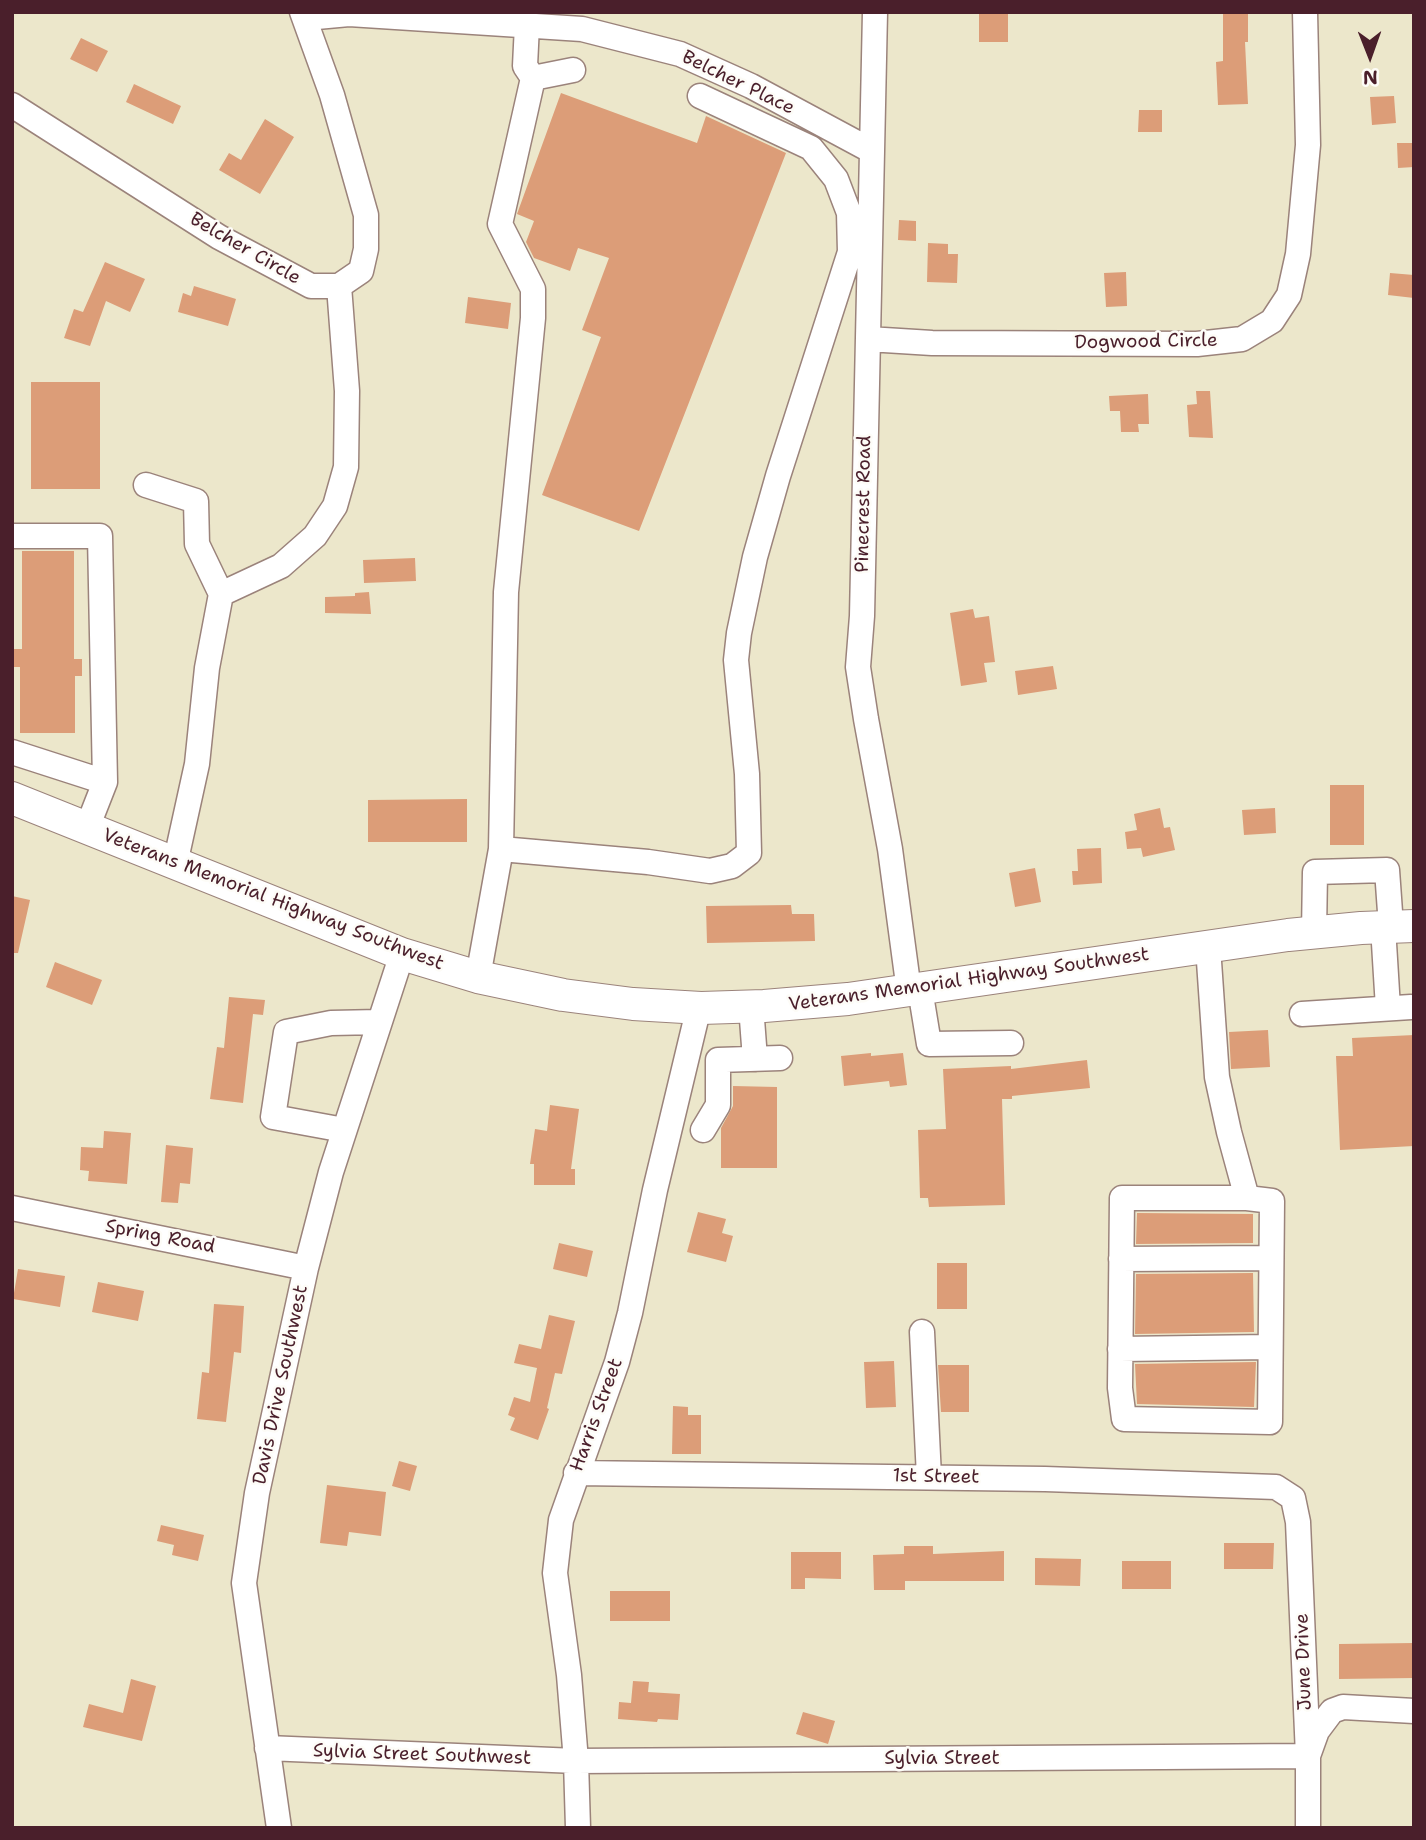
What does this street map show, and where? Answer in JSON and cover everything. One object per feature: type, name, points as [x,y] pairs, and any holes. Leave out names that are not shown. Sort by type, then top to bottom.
[{"type":"main road","name":"Veterans Memorial Highway Southwest","points":[[12,798],[402,954],[478,977],[563,995],[633,1004],[751,1006],[848,999],[1208,947],[1314,933],[1396,926]]},
{"type":"street","name":"Pinecrest Road","points":[[875,12],[862,615],[858,667],[914,990],[929,1044],[1012,1043]]},
{"type":"street","name":"Dogwood Circle","points":[[868,339],[932,343],[1197,344],[1242,339],[1272,321],[1289,295],[1298,254],[1308,145],[1306,12]]},
{"type":"street","name":"Belcher Place","points":[[304,15],[349,14],[582,29],[680,54],[751,86],[870,150]]},
{"type":"street","points":[[221,594],[281,566],[316,536],[335,506],[346,467],[347,391],[339,286],[361,271],[366,249],[366,215],[332,95],[304,15]]},
{"type":"street","points":[[478,977],[501,849],[506,592],[533,318],[533,289],[500,224],[533,79],[526,66],[527,25]]},
{"type":"street","points":[[501,849],[648,862],[710,871],[732,866],[749,853],[747,774],[736,660],[739,633],[755,557],[778,476],[850,252],[849,213],[836,179],[811,148],[698,102],[710,68]]},
{"type":"street","points":[[533,79],[573,70]]},
{"type":"street","name":"Belcher Circle","points":[[12,104],[219,237],[311,286],[339,286]]},
{"type":"street","points":[[146,485],[196,501],[197,544],[221,594],[207,668],[197,764],[175,864]]},
{"type":"street","points":[[12,536],[100,536],[105,782],[87,828]]},
{"type":"street","points":[[14,759],[105,782]]},
{"type":"street","points":[[1302,1014],[1400,1007],[1396,926],[1387,870],[1315,872],[1314,933]]},
{"type":"street","points":[[1208,947],[1217,1077],[1247,1198]]},
{"type":"street","name":"Davis Drive Southwest","points":[[279,1828],[244,1583],[257,1493],[306,1268],[331,1172],[402,954]]},
{"type":"street","points":[[751,1006],[755,1059]]},
{"type":"street","name":"Harris Street","points":[[578,1828],[569,1675],[555,1573],[561,1520],[620,1350],[655,1190],[701,1007]]},
{"type":"street","points":[[344,1130],[273,1117],[286,1032],[331,1023],[379,1022]]},
{"type":"street","points":[[717,1080],[718,1060],[780,1058]]},
{"type":"street","points":[[1122,1198],[1247,1198],[1272,1201],[1272,1258],[1270,1422],[1124,1419],[1119,1388],[1122,1198]]},
{"type":"street","name":"Spring Road","points":[[12,1208],[306,1268]]},
{"type":"street","points":[[1121,1259],[1272,1258]]},
{"type":"street","points":[[922,1332],[929,1477]]},
{"type":"street","points":[[1120,1349],[1270,1347]]},
{"type":"street","name":"1st Street","points":[[576,1473],[929,1477],[1276,1487],[1293,1498]]},
{"type":"street","name":"June Drive","points":[[1293,1498],[1298,1522],[1308,1756],[1308,1828]]},
{"type":"street","points":[[1308,1756],[1317,1731],[1332,1711],[1343,1707],[1414,1711]]},
{"type":"street","name":"Sylvia Street Southwest","points":[[268,1748],[576,1761]]},
{"type":"street","name":"Sylvia Street","points":[[576,1761],[1308,1756]]},
{"type":"building","points":[[979,12],[1008,12],[1008,42],[979,42]]},
{"type":"building","points":[[1223,12],[1248,12],[1248,42],[1245,42],[1248,104],[1218,105],[1216,62],[1223,61]]},
{"type":"building","points":[[81,38],[108,51],[97,72],[70,59]]},
{"type":"building","points":[[134,84],[181,106],[173,124],[126,102]]},
{"type":"building","points":[[561,93],[697,143],[706,116],[786,153],[639,531],[542,495],[601,337],[582,330],[609,258],[578,248],[570,271],[534,258],[526,242],[534,221],[517,214]]},
{"type":"building","points":[[1394,96],[1396,123],[1372,125],[1370,97]]},
{"type":"building","points":[[1139,110],[1162,110],[1162,132],[1138,132]]},
{"type":"building","points":[[265,119],[294,137],[260,194],[219,170],[229,153],[241,160]]},
{"type":"building","points":[[1397,143],[1414,143],[1414,167],[1398,168]]},
{"type":"building","points":[[899,220],[916,221],[916,241],[898,240]]},
{"type":"building","points":[[928,243],[948,244],[948,254],[958,254],[957,283],[927,282]]},
{"type":"building","points":[[105,262],[145,279],[130,312],[106,301],[90,346],[64,338],[74,309],[83,312]]},
{"type":"building","points":[[1126,272],[1127,306],[1106,307],[1104,273]]},
{"type":"building","points":[[1390,273],[1414,275],[1414,298],[1388,295]]},
{"type":"building","points":[[194,286],[236,299],[228,326],[178,312],[183,293],[191,296]]},
{"type":"building","points":[[468,297],[511,303],[508,329],[465,323]]},
{"type":"building","points":[[31,382],[100,382],[100,489],[31,489]]},
{"type":"building","points":[[1196,391],[1210,391],[1213,438],[1189,437],[1187,405],[1197,404]]},
{"type":"building","points":[[1148,394],[1149,424],[1138,424],[1139,432],[1121,432],[1120,411],[1110,411],[1109,396]]},
{"type":"building","points":[[22,551],[74,551],[74,659],[82,659],[82,676],[75,676],[75,733],[20,733],[20,667],[12,667],[12,649],[22,649]]},
{"type":"building","points":[[415,558],[416,581],[364,583],[363,560]]},
{"type":"building","points":[[369,592],[371,614],[325,613],[325,597],[355,596],[355,593]]},
{"type":"building","points":[[973,609],[975,618],[989,616],[995,662],[984,663],[987,682],[961,686],[950,613]]},
{"type":"building","points":[[1053,666],[1057,689],[1018,695],[1015,671]]},
{"type":"building","points":[[1330,785],[1364,785],[1364,845],[1330,845]]},
{"type":"building","points":[[467,799],[467,842],[368,842],[368,800]]},
{"type":"building","points":[[1160,808],[1164,828],[1170,827],[1175,850],[1143,857],[1141,848],[1127,849],[1125,832],[1137,830],[1134,814]]},
{"type":"building","points":[[1275,808],[1276,833],[1244,835],[1242,810]]},
{"type":"building","points":[[1101,848],[1102,883],[1073,885],[1072,871],[1078,871],[1077,849]]},
{"type":"building","points":[[1035,868],[1041,902],[1015,907],[1009,873]]},
{"type":"building","points":[[12,896],[30,900],[18,953],[12,953]]},
{"type":"building","points":[[791,905],[792,914],[814,914],[815,941],[707,943],[706,906]]},
{"type":"building","points":[[55,962],[102,980],[92,1005],[46,987]]},
{"type":"building","points":[[229,997],[265,1000],[263,1015],[253,1014],[243,1103],[210,1099],[217,1047],[224,1048]]},
{"type":"building","points":[[1268,1030],[1270,1067],[1231,1069],[1229,1032]]},
{"type":"building","points":[[1414,1035],[1414,1146],[1340,1150],[1336,1056],[1353,1056],[1352,1038]]},
{"type":"building","points":[[871,1053],[871,1056],[903,1053],[907,1085],[890,1087],[889,1081],[844,1086],[841,1056]]},
{"type":"building","points":[[1087,1060],[1090,1088],[1002,1099],[1005,1205],[929,1207],[928,1198],[920,1198],[918,1130],[946,1129],[943,1069],[1011,1066],[1011,1069]]},
{"type":"building","points":[[733,1086],[777,1087],[777,1168],[721,1168],[721,1128],[733,1106]]},
{"type":"building","points":[[550,1105],[579,1109],[571,1169],[575,1169],[575,1185],[534,1185],[534,1164],[530,1164],[535,1129],[547,1131]]},
{"type":"building","points":[[104,1131],[131,1133],[127,1184],[88,1181],[89,1171],[80,1170],[81,1147],[103,1148]]},
{"type":"building","points":[[166,1145],[193,1148],[190,1184],[180,1183],[178,1203],[161,1202]]},
{"type":"building","points":[[698,1212],[726,1219],[722,1233],[733,1236],[726,1262],[687,1252]]},
{"type":"building","points":[[1137,1213],[1253,1214],[1253,1243],[1136,1244]]},
{"type":"building","points":[[559,1243],[593,1251],[587,1277],[553,1269]]},
{"type":"building","points":[[937,1263],[967,1263],[967,1309],[937,1309]]},
{"type":"building","points":[[18,1269],[65,1276],[60,1307],[13,1299]]},
{"type":"building","points":[[1253,1273],[1254,1332],[1135,1334],[1136,1274]]},
{"type":"building","points":[[98,1282],[144,1291],[138,1321],[92,1312]]},
{"type":"building","points":[[214,1304],[244,1306],[241,1353],[234,1352],[226,1422],[197,1419],[202,1372],[209,1373]]},
{"type":"building","points":[[549,1315],[575,1321],[562,1374],[555,1373],[547,1408],[549,1409],[538,1440],[510,1430],[515,1418],[508,1415],[514,1397],[530,1402],[537,1368],[514,1363],[519,1344],[541,1349]]},
{"type":"building","points":[[894,1361],[896,1407],[866,1408],[864,1362]]},
{"type":"building","points":[[1256,1362],[1254,1407],[1137,1404],[1135,1364]]},
{"type":"building","points":[[938,1365],[969,1365],[969,1412],[941,1412]]},
{"type":"building","points":[[673,1406],[688,1407],[688,1415],[701,1415],[701,1454],[672,1454]]},
{"type":"building","points":[[399,1461],[417,1466],[410,1491],[392,1486]]},
{"type":"building","points":[[327,1485],[386,1492],[381,1536],[349,1532],[347,1546],[320,1543]]},
{"type":"building","points":[[161,1525],[204,1535],[198,1561],[172,1555],[174,1545],[157,1541]]},
{"type":"building","points":[[1224,1543],[1274,1543],[1273,1569],[1224,1569]]},
{"type":"building","points":[[904,1546],[933,1546],[933,1554],[1004,1551],[1004,1581],[905,1581],[905,1590],[874,1590],[873,1555],[904,1554]]},
{"type":"building","points":[[791,1552],[841,1552],[841,1579],[805,1578],[805,1589],[791,1589]]},
{"type":"building","points":[[1035,1558],[1081,1559],[1080,1586],[1035,1585]]},
{"type":"building","points":[[1122,1561],[1171,1561],[1171,1589],[1122,1589]]},
{"type":"building","points":[[610,1591],[670,1591],[670,1621],[610,1621]]},
{"type":"building","points":[[1414,1643],[1414,1678],[1339,1679],[1339,1644]]},
{"type":"building","points":[[131,1679],[156,1686],[142,1741],[83,1727],[89,1704],[123,1713]]},
{"type":"building","points":[[633,1681],[649,1682],[648,1692],[680,1694],[678,1720],[658,1719],[657,1722],[618,1719],[619,1702],[631,1703]]},
{"type":"building","points":[[803,1712],[835,1721],[828,1744],[796,1734]]}]
